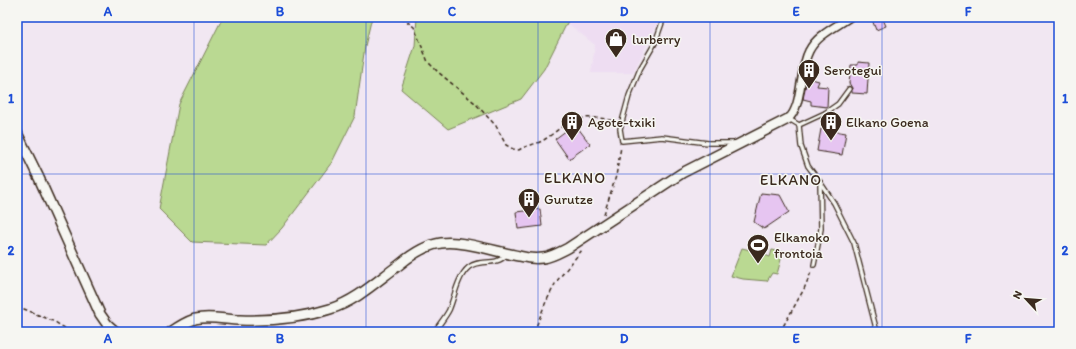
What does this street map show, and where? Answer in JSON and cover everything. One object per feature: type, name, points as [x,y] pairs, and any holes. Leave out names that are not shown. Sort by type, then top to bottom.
[{"type":"street","points":[[171,332],[184,324],[200,318],[240,320],[273,319],[301,316],[332,309],[351,300],[424,247],[440,243],[471,246],[531,258],[546,258],[568,248],[682,173],[788,119],[797,103],[802,71],[809,50],[824,34],[850,17]]},
{"type":"street","points":[[17,133],[39,178],[100,314],[116,332]]},
{"type":"lane","points":[[664,17],[655,43],[640,69],[632,89],[621,124],[620,135],[622,141],[662,137],[708,143],[743,142]]},
{"type":"lane","points":[[799,126],[825,113],[838,104],[849,89]]},
{"type":"lane","points":[[825,113],[833,125]]},
{"type":"lane","points":[[788,119],[799,126]]},
{"type":"lane","points":[[799,126],[801,146],[808,166],[837,207],[854,243],[877,332]]},
{"type":"lane","points":[[814,265],[822,229],[820,182]]},
{"type":"lane","points":[[437,328],[448,311],[460,280],[468,268],[477,263],[497,261],[504,258],[507,254]]},
{"type":"path","points":[[402,17],[414,27],[428,62],[475,104],[496,126],[504,142],[509,148],[519,150],[528,145],[542,141],[568,123],[580,119],[606,118],[621,124]]},
{"type":"path","points":[[595,230],[602,220],[616,176],[622,141]]},
{"type":"path","points":[[534,332],[545,304],[556,282],[583,248]]},
{"type":"path","points":[[780,332],[804,289],[814,265]]},
{"type":"path","points":[[17,306],[55,322],[71,332]]},
{"type":"shaded area","name":"lurberry","points":[[560,17],[658,17],[658,22],[633,73],[591,73],[595,45]]},
{"type":"green space","points":[[222,17],[372,17],[365,46],[355,116],[332,162],[282,228],[266,245],[192,242],[159,209],[179,104]]},
{"type":"green space","points":[[417,17],[570,17],[544,69],[521,99],[448,129],[401,89],[415,46]]},
{"type":"green space","name":"Elkanoko frontoia","points":[[742,248],[770,257],[772,250],[783,252],[777,274],[772,273],[767,281],[743,279],[731,276]]},
{"type":"building","points":[[871,17],[882,17],[886,26],[876,30]]},
{"type":"building","points":[[858,62],[869,63],[867,94],[852,93],[852,88],[849,83],[851,65],[858,65]]},
{"type":"building","name":"Serotegui","points":[[807,78],[819,81],[817,86],[828,87],[827,107],[811,105],[811,101],[803,99]]},
{"type":"building","name":"Agote-txiki","points":[[575,124],[590,144],[569,159],[555,139]]},
{"type":"building","name":"Elkano Goena","points":[[821,129],[846,133],[842,155],[817,151]]},
{"type":"building","points":[[761,193],[780,195],[789,212],[764,229],[754,222]]},
{"type":"building","name":"Gurutze","points":[[540,209],[542,226],[518,229],[516,212]]},
{"type":"place","name":"lurberry","points":[[616,58]]},
{"type":"place","name":"Serotegui","points":[[809,90]]},
{"type":"place","name":"Agote-txiki","points":[[572,142]]},
{"type":"place","name":"Elkano Goena","points":[[831,142]]},
{"type":"place","name":"Gurutze","points":[[529,218]]},
{"type":"place","name":"Elkanoko frontoia","points":[[758,264]]},
{"type":"district","name":"ELKANO","points":[[575,178]]},
{"type":"district","name":"ELKANO","points":[[791,180]]}]
